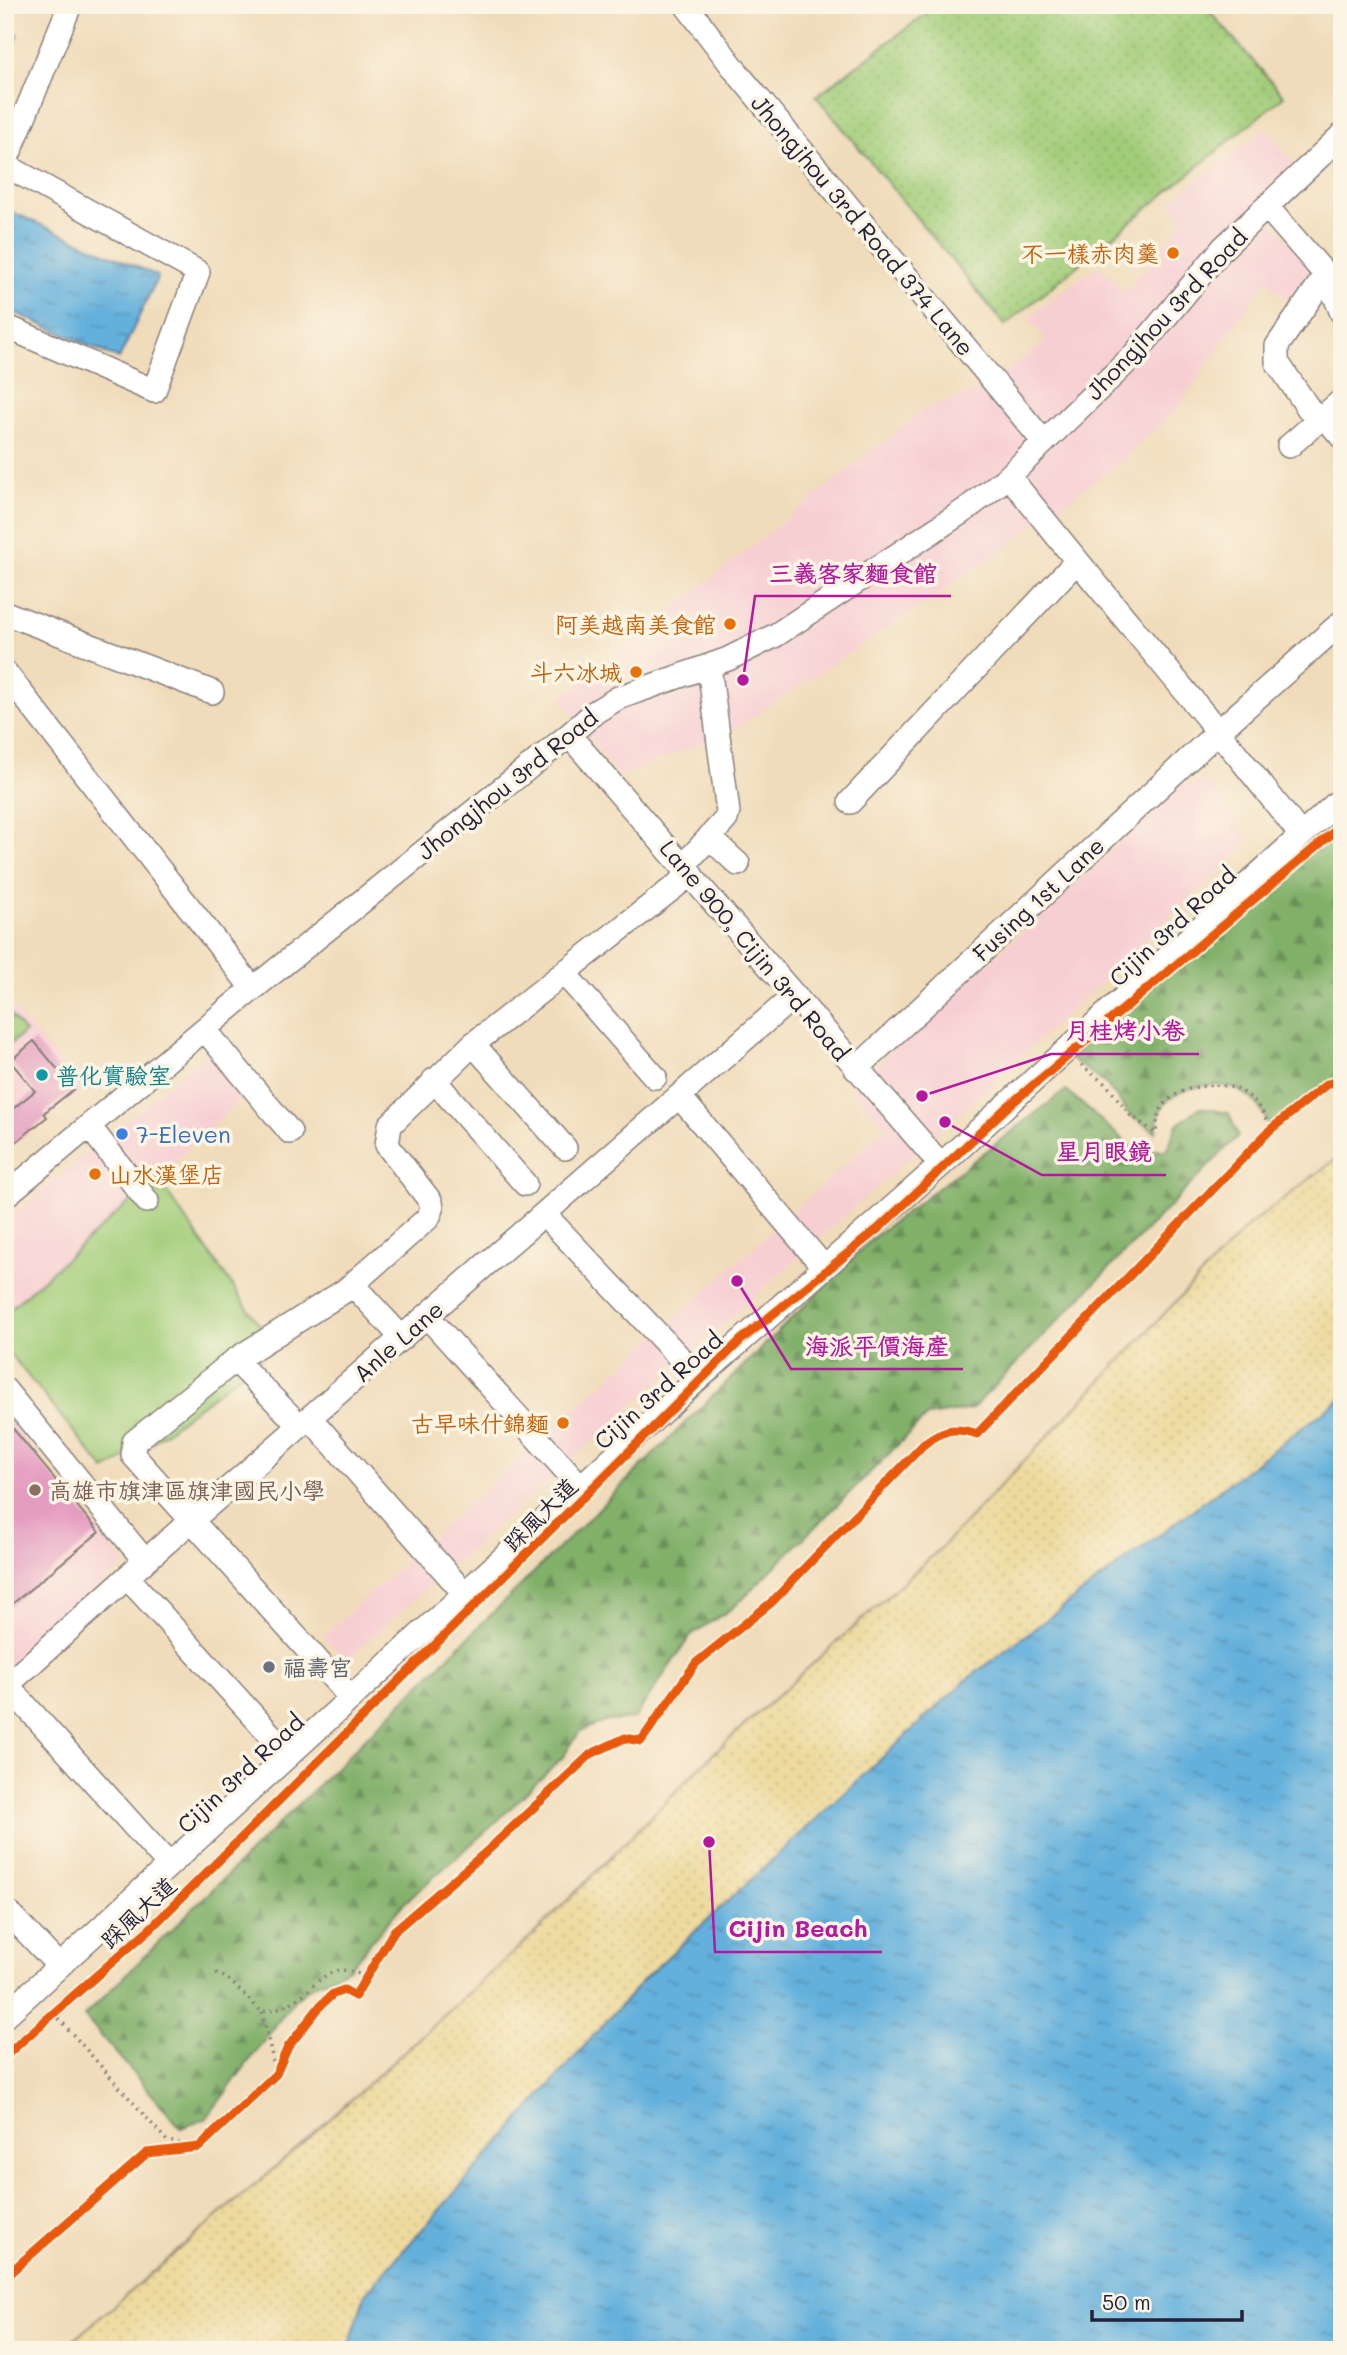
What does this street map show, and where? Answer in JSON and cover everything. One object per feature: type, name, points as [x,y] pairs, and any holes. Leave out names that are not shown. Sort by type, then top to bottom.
[{"type":"street","points":[[5,326],[154,391],[198,272],[5,164],[70,5]]},
{"type":"street","name":"Jhongjhou 3rd Road 374 Lane","points":[[685,5],[739,75],[1044,442]]},
{"type":"street","name":"Jhongjhou 3rd Road","points":[[5,1196],[253,989],[594,712],[618,698],[709,666],[776,635],[965,510],[1009,476],[1134,355],[1191,283],[1342,135]]},
{"type":"street","points":[[1267,207],[1332,279],[1342,313]]},
{"type":"street","points":[[1332,279],[1277,346],[1275,354],[1277,362],[1327,413],[1342,438]]},
{"type":"street","points":[[1289,446],[1327,413]]},
{"type":"street","points":[[1009,476],[1076,561],[1220,730],[1300,834]]},
{"type":"street","points":[[850,802],[1076,561]]},
{"type":"street","points":[[5,613],[212,692]]},
{"type":"street","name":"Fusing 1st Lane","points":[[856,1069],[1220,730],[1342,622]]},
{"type":"street","points":[[351,1698],[190,1522],[133,1455],[132,1447],[134,1442],[235,1360],[353,1285],[428,1218],[432,1209],[431,1202],[387,1145],[386,1135],[390,1125],[474,1044],[564,973],[687,869],[709,837],[726,819],[729,804],[709,666]]},
{"type":"street","points":[[5,672],[253,989]]},
{"type":"street","name":"Lane 900, Cijin 3rd Road","points":[[569,735],[687,869],[793,998],[941,1165]]},
{"type":"street","name":"Cijin 3rd Road","points":[[5,2015],[699,1378],[823,1266],[941,1165],[1342,798]]},
{"type":"street","points":[[709,837],[738,864]]},
{"type":"street","points":[[564,973],[655,1077]]},
{"type":"street","name":"Anle Lane","points":[[6,1686],[145,1561],[793,998]]},
{"type":"street","points":[[205,1030],[290,1132]]},
{"type":"street","points":[[474,1044],[565,1148]]},
{"type":"street","points":[[434,1080],[525,1184]]},
{"type":"street","points":[[679,1096],[823,1266]]},
{"type":"street","points":[[89,1126],[148,1201]]},
{"type":"street","points":[[544,1214],[699,1378]]},
{"type":"street","points":[[353,1285],[402,1338]]},
{"type":"street","points":[[426,1317],[581,1487]]},
{"type":"street","points":[[235,1360],[305,1422],[465,1594]]},
{"type":"street","points":[[5,1391],[145,1561]]},
{"type":"street","points":[[127,1577],[289,1755]]},
{"type":"street","points":[[6,1686],[169,1865]]},
{"type":"street","points":[[5,1909],[60,1966]]},
{"type":"path","points":[[1078,1063],[1107,1084],[1130,1115],[1156,1132],[1160,1111],[1171,1099],[1204,1086],[1240,1091],[1265,1114],[1270,1130]]},
{"type":"path","points":[[1261,1140],[1280,1122]]},
{"type":"path","points":[[262,2012],[285,2006],[334,1970],[349,1968],[369,1974],[361,1987]]},
{"type":"path","points":[[216,1973],[228,1979],[262,2012],[276,2074]]},
{"type":"path","points":[[45,2022],[64,2005]]},
{"type":"path","points":[[54,2013],[167,2141],[199,2147]]},
{"type":"path","points":[[267,2083],[276,2074],[284,2056]]},
{"type":"path","points":[[160,2152],[199,2147],[209,2138]]},
{"type":"shaded area","points":[[1266,129],[1294,163],[1255,200],[1314,273],[1288,300],[1266,280],[1176,410],[1114,467],[955,583],[731,731],[619,777],[561,698],[926,408],[982,389],[1046,341],[1029,316],[1099,265],[1124,293],[1184,221],[1171,201]]},
{"type":"shaded area","points":[[1206,780],[1250,842],[961,1112],[345,1661],[323,1636],[887,1127],[850,1089],[1182,786]]},
{"type":"shaded area","points":[[5,998],[83,1090],[5,1151]]},
{"type":"shaded area","points":[[224,1038],[262,1079],[157,1178],[5,1313],[5,1222]]},
{"type":"shaded area","name":"高雄市旗津區旗津國民小學","points":[[5,1416],[125,1564],[5,1670]]},
{"type":"green space","points":[[938,5],[1204,5],[1284,96],[1005,325],[816,96]]},
{"type":"green space","points":[[1342,825],[1342,1080],[1327,1084],[1270,1130],[1263,1113],[1251,1098],[1231,1087],[1208,1085],[1174,1096],[1160,1111],[1156,1132],[1130,1115],[1107,1085],[1068,1056]]},
{"type":"green space","points":[[5,1009],[25,1032],[5,1048]]},
{"type":"green space","points":[[1066,1090],[1136,1151],[1167,1150],[1177,1125],[1200,1107],[1229,1113],[1238,1136],[972,1409],[927,1416],[734,1607],[691,1635],[634,1719],[608,1721],[580,1731],[563,1757],[493,1825],[402,1905],[349,1968],[312,1986],[295,1999],[206,2119],[181,2128],[84,2016],[875,1236]]},
{"type":"green space","points":[[157,1178],[275,1347],[153,1442],[105,1470],[5,1348],[5,1313]]},
{"type":"sand","points":[[1342,1154],[1342,1398],[966,1680],[645,1978],[365,2294],[348,2350],[62,2350],[300,2146],[536,1932],[716,1751],[941,1548],[1248,1226]]},
{"type":"water","points":[[5,29],[18,35],[5,66]]},
{"type":"water","points":[[5,209],[158,276],[119,359],[5,308]]},
{"type":"water","points":[[1342,1398],[1342,2350],[348,2350],[365,2294],[645,1978],[966,1680]]},
{"type":"building","points":[[34,1041],[74,1089],[44,1113],[47,1117],[5,1151],[5,1115],[35,1091],[10,1061]]},
{"type":"building","points":[[5,1419],[99,1532],[5,1610]]},
{"type":"cycle path","name":"踩風大道","points":[[5,2056],[152,1927],[741,1340],[879,1228],[1006,1108],[1342,825]]},
{"type":"cycle path","points":[[5,2277],[147,2153],[199,2147],[276,2074],[288,2047],[321,2005],[333,1994],[344,1990],[355,1996],[394,1931],[485,1853],[591,1754],[625,1738],[641,1741],[696,1663],[772,1602],[923,1445],[948,1431],[961,1430],[977,1434],[1270,1130],[1327,1084],[1342,1080]]},
{"type":"place","name":"不一樣赤肉羹","points":[[1173,253]]},
{"type":"place","name":"阿美越南美食館","points":[[730,624]]},
{"type":"place","name":"斗六冰城","points":[[636,672]]},
{"type":"place","name":"三義客家麵食館","points":[[743,680]]},
{"type":"place","name":"普化實驗室","points":[[42,1075]]},
{"type":"place","name":"月桂烤小卷","points":[[922,1096]]},
{"type":"place","name":"星月眼鏡","points":[[945,1122]]},
{"type":"place","name":"7-Eleven","points":[[122,1134]]},
{"type":"place","name":"山水漢堡店","points":[[95,1174]]},
{"type":"place","name":"海派平價海產","points":[[737,1281]]},
{"type":"place","name":"古早味什錦麵","points":[[563,1423]]},
{"type":"place","name":"高雄市旗津區旗津國民小學","points":[[35,1490]]},
{"type":"place","name":"福壽宮","points":[[269,1667]]},
{"type":"place","name":"Cijin Beach","points":[[709,1842]]}]
